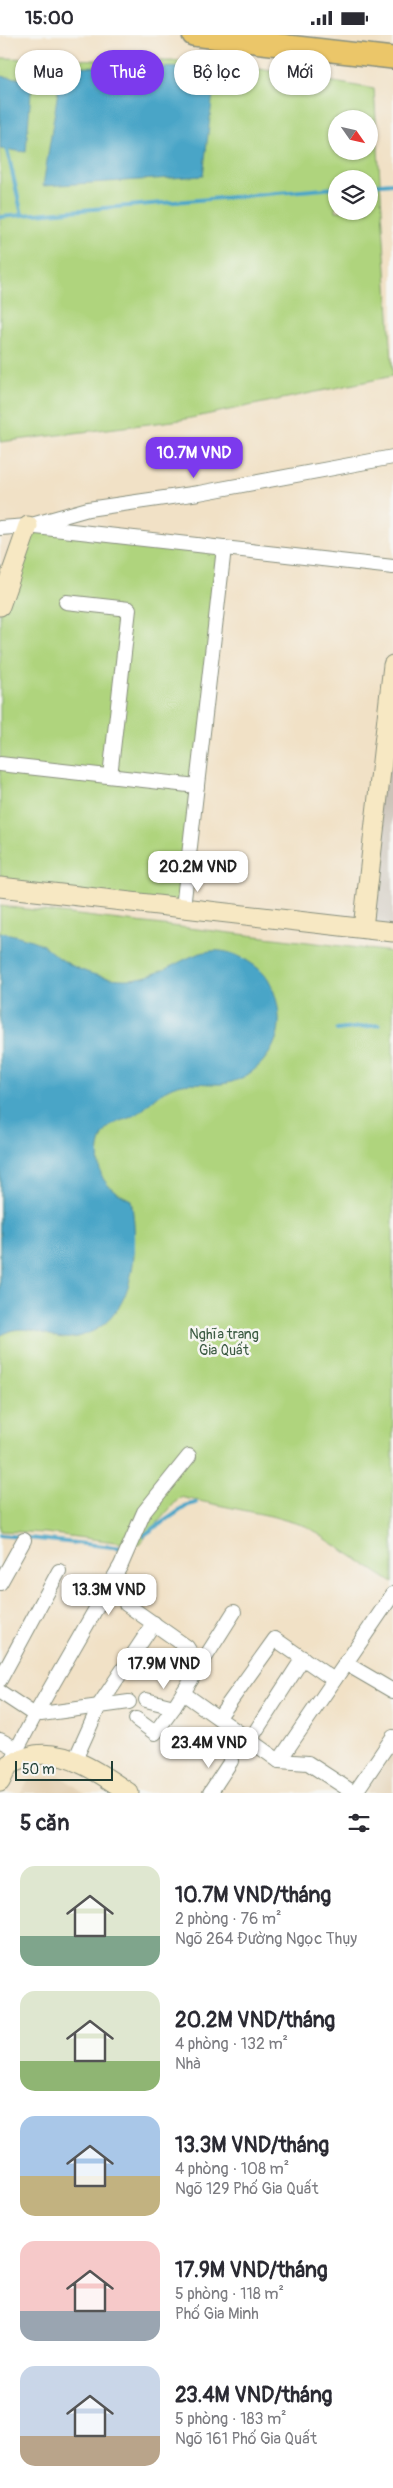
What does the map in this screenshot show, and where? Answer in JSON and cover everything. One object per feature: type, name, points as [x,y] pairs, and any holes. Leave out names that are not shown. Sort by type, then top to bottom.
[{"type":"main road","points":[[192,35],[393,58]]},
{"type":"street","points":[[0,529],[28,526],[88,509],[199,493],[393,457]]},
{"type":"street","points":[[28,526],[393,567]]},
{"type":"street","points":[[0,606],[4,586],[28,526]]},
{"type":"street","points":[[183,908],[224,548]]},
{"type":"street","points":[[66,602],[129,609],[110,776]]},
{"type":"street","points":[[362,928],[393,665]]},
{"type":"street","points":[[0,764],[197,786]]},
{"type":"street","points":[[0,887],[393,932]]},
{"type":"street","points":[[0,1782],[36,1713],[122,1565],[144,1512],[189,1456]]},
{"type":"street","points":[[0,1583],[24,1540]]},
{"type":"street","points":[[0,1679],[59,1571]]},
{"type":"street","points":[[279,1761],[393,1594]]},
{"type":"street","points":[[126,1604],[187,1647],[198,1666]]},
{"type":"street","points":[[136,1719],[155,1733],[174,1707],[198,1666],[234,1612]]},
{"type":"street","points":[[74,1762],[100,1704],[154,1623]]},
{"type":"street","points":[[218,1717],[275,1639],[334,1679]]},
{"type":"street","points":[[250,1740],[303,1658]]},
{"type":"street","points":[[345,1663],[393,1691]]},
{"type":"street","points":[[0,1692],[41,1714],[100,1704],[129,1702]]},
{"type":"street","points":[[183,1693],[279,1761],[308,1763],[354,1793],[393,1737]]},
{"type":"street","points":[[146,1700],[174,1707]]},
{"type":"street","points":[[0,1740],[13,1757]]},
{"type":"street","points":[[13,1757],[56,1755],[106,1777],[129,1793]]},
{"type":"street","points":[[210,1793],[231,1761]]},
{"type":"shaded area","points":[[393,665],[393,932],[363,928]]},
{"type":"shaded area","points":[[393,1753],[393,1793],[366,1793]]},
{"type":"shaded area","points":[[60,1776],[85,1793],[20,1793],[29,1779]]},
{"type":"green space","points":[[0,58],[15,58],[15,95],[81,95],[81,59],[91,60],[91,95],[164,95],[164,61],[174,61],[174,95],[259,95],[259,69],[269,71],[269,95],[331,95],[331,82],[374,89],[375,110],[328,110],[328,160],[378,160],[378,149],[393,376],[181,420],[0,442]]},
{"type":"green space","points":[[28,526],[224,548],[183,908],[0,887],[0,599]]},
{"type":"green space","name":"Nghĩa trang Gia Quất","points":[[0,906],[393,952],[393,1583],[306,1526],[271,1516],[180,1497],[138,1545],[46,1533],[0,1531]]},
{"type":"water","points":[[81,66],[91,66],[91,95],[164,95],[164,67],[174,67],[174,95],[213,95],[203,176],[43,186],[57,95],[81,95]]},
{"type":"water","points":[[0,76],[15,78],[15,95],[31,95],[26,152],[0,149]]},
{"type":"water","points":[[0,932],[22,937],[43,945],[66,962],[82,970],[120,979],[147,976],[192,956],[222,951],[239,956],[259,969],[271,984],[277,1003],[279,1028],[276,1040],[263,1061],[254,1070],[233,1082],[221,1084],[184,1084],[167,1089],[136,1115],[119,1122],[103,1135],[98,1154],[101,1175],[113,1189],[131,1200],[135,1237],[134,1256],[131,1275],[117,1310],[105,1323],[89,1333],[73,1338],[63,1338],[24,1329],[8,1332],[0,1336]]},
{"type":"waterway","points":[[7,149],[22,215]]},
{"type":"waterway","points":[[378,184],[393,183]]},
{"type":"waterway","points":[[0,217],[328,189]]},
{"type":"waterway","points":[[337,1030],[379,1025]]},
{"type":"waterway","points":[[144,1535],[188,1505],[196,1503]]},
{"type":"waterway","points":[[0,1535],[123,1548]]}]
